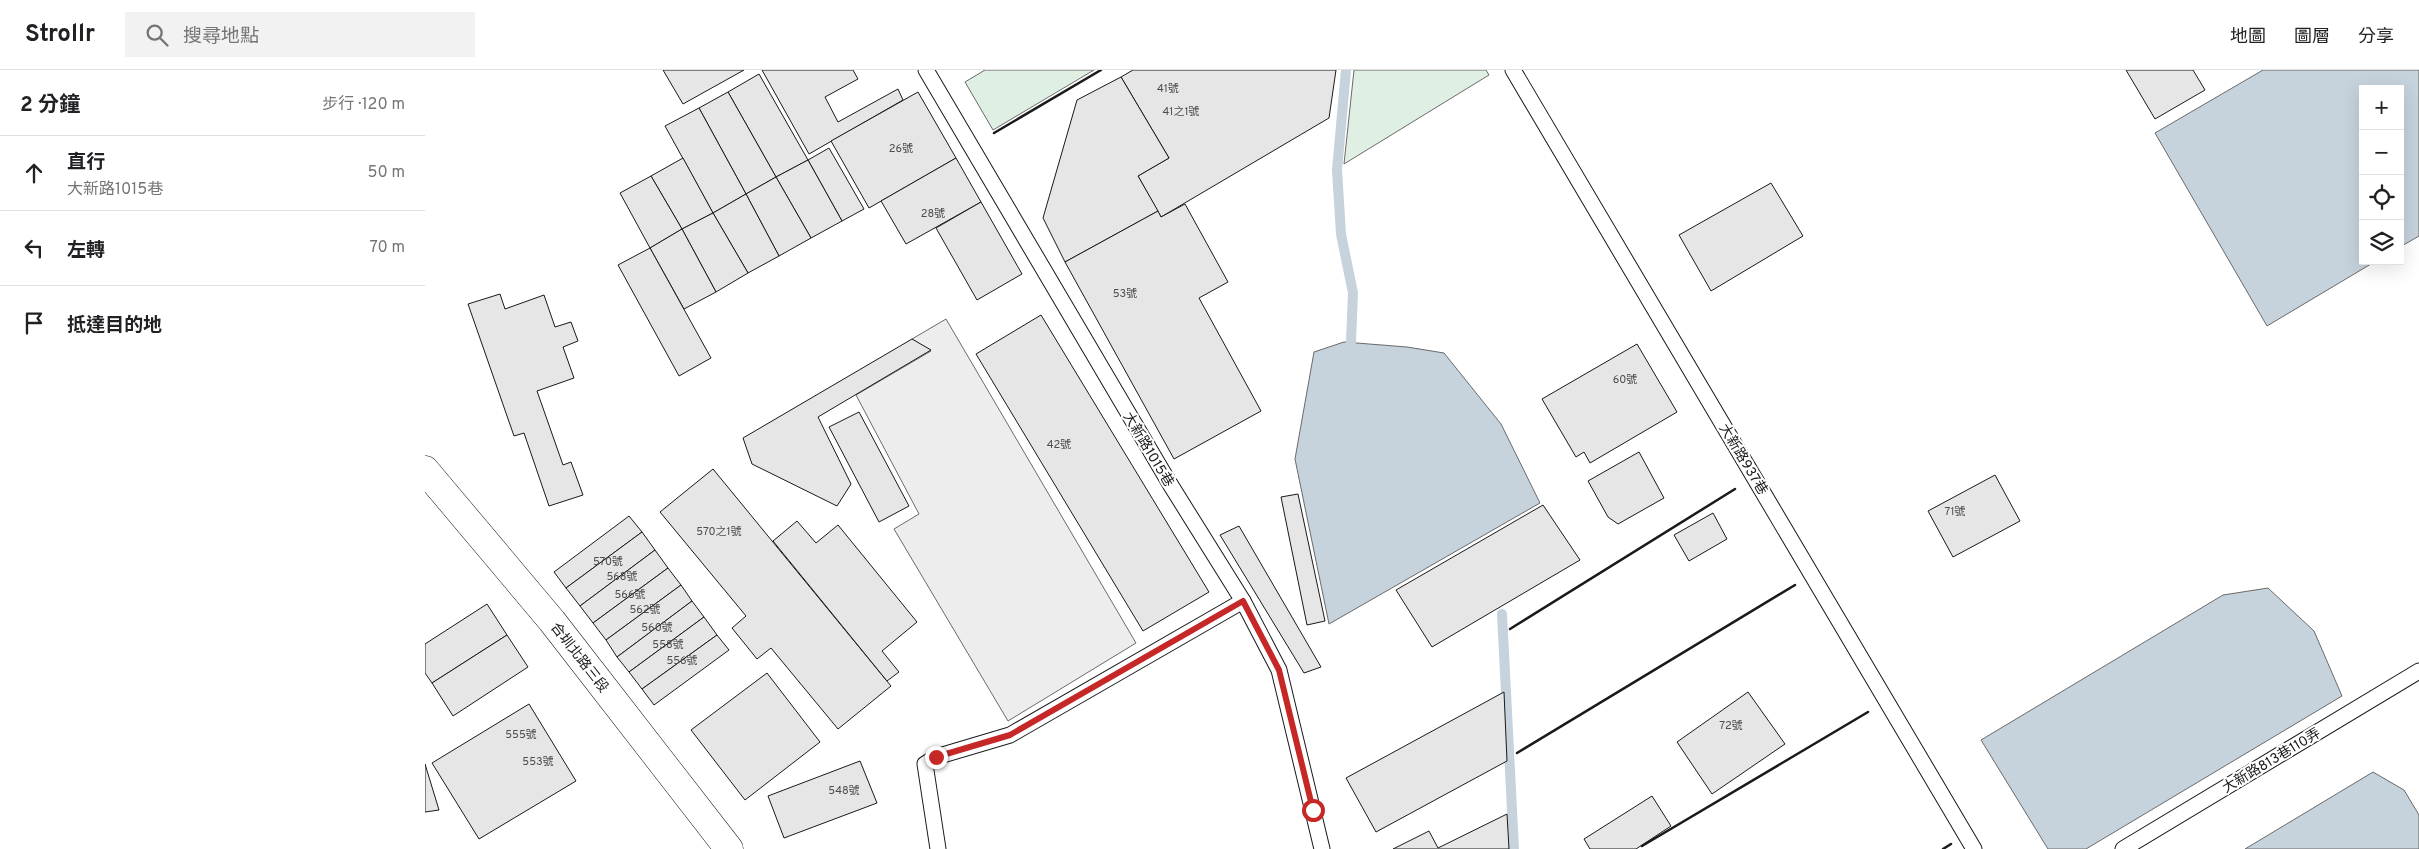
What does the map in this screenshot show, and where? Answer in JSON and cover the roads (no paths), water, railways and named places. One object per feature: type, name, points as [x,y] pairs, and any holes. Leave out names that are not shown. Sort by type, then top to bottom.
[{"type":"street","name":"合圳北路三段","points":[[425,470],[552,621],[729,849]]},
{"type":"lane","name":"大新路1015巷","points":[[926,70],[1170,484],[1243,601],[1279,670],[1322,849]]},
{"type":"lane","name":"大新路937巷","points":[[1513,70],[1974,849]]},
{"type":"lane","points":[[938,849],[925,764],[936,757],[1010,735],[1243,601]]},
{"type":"lane","name":"大新路813巷110弄","points":[[2123,849],[2419,671]]},
{"type":"waterway","points":[[1346,70],[1337,170],[1341,234],[1353,293],[1351,342]]},
{"type":"waterway","points":[[1502,614],[1514,849]]}]
